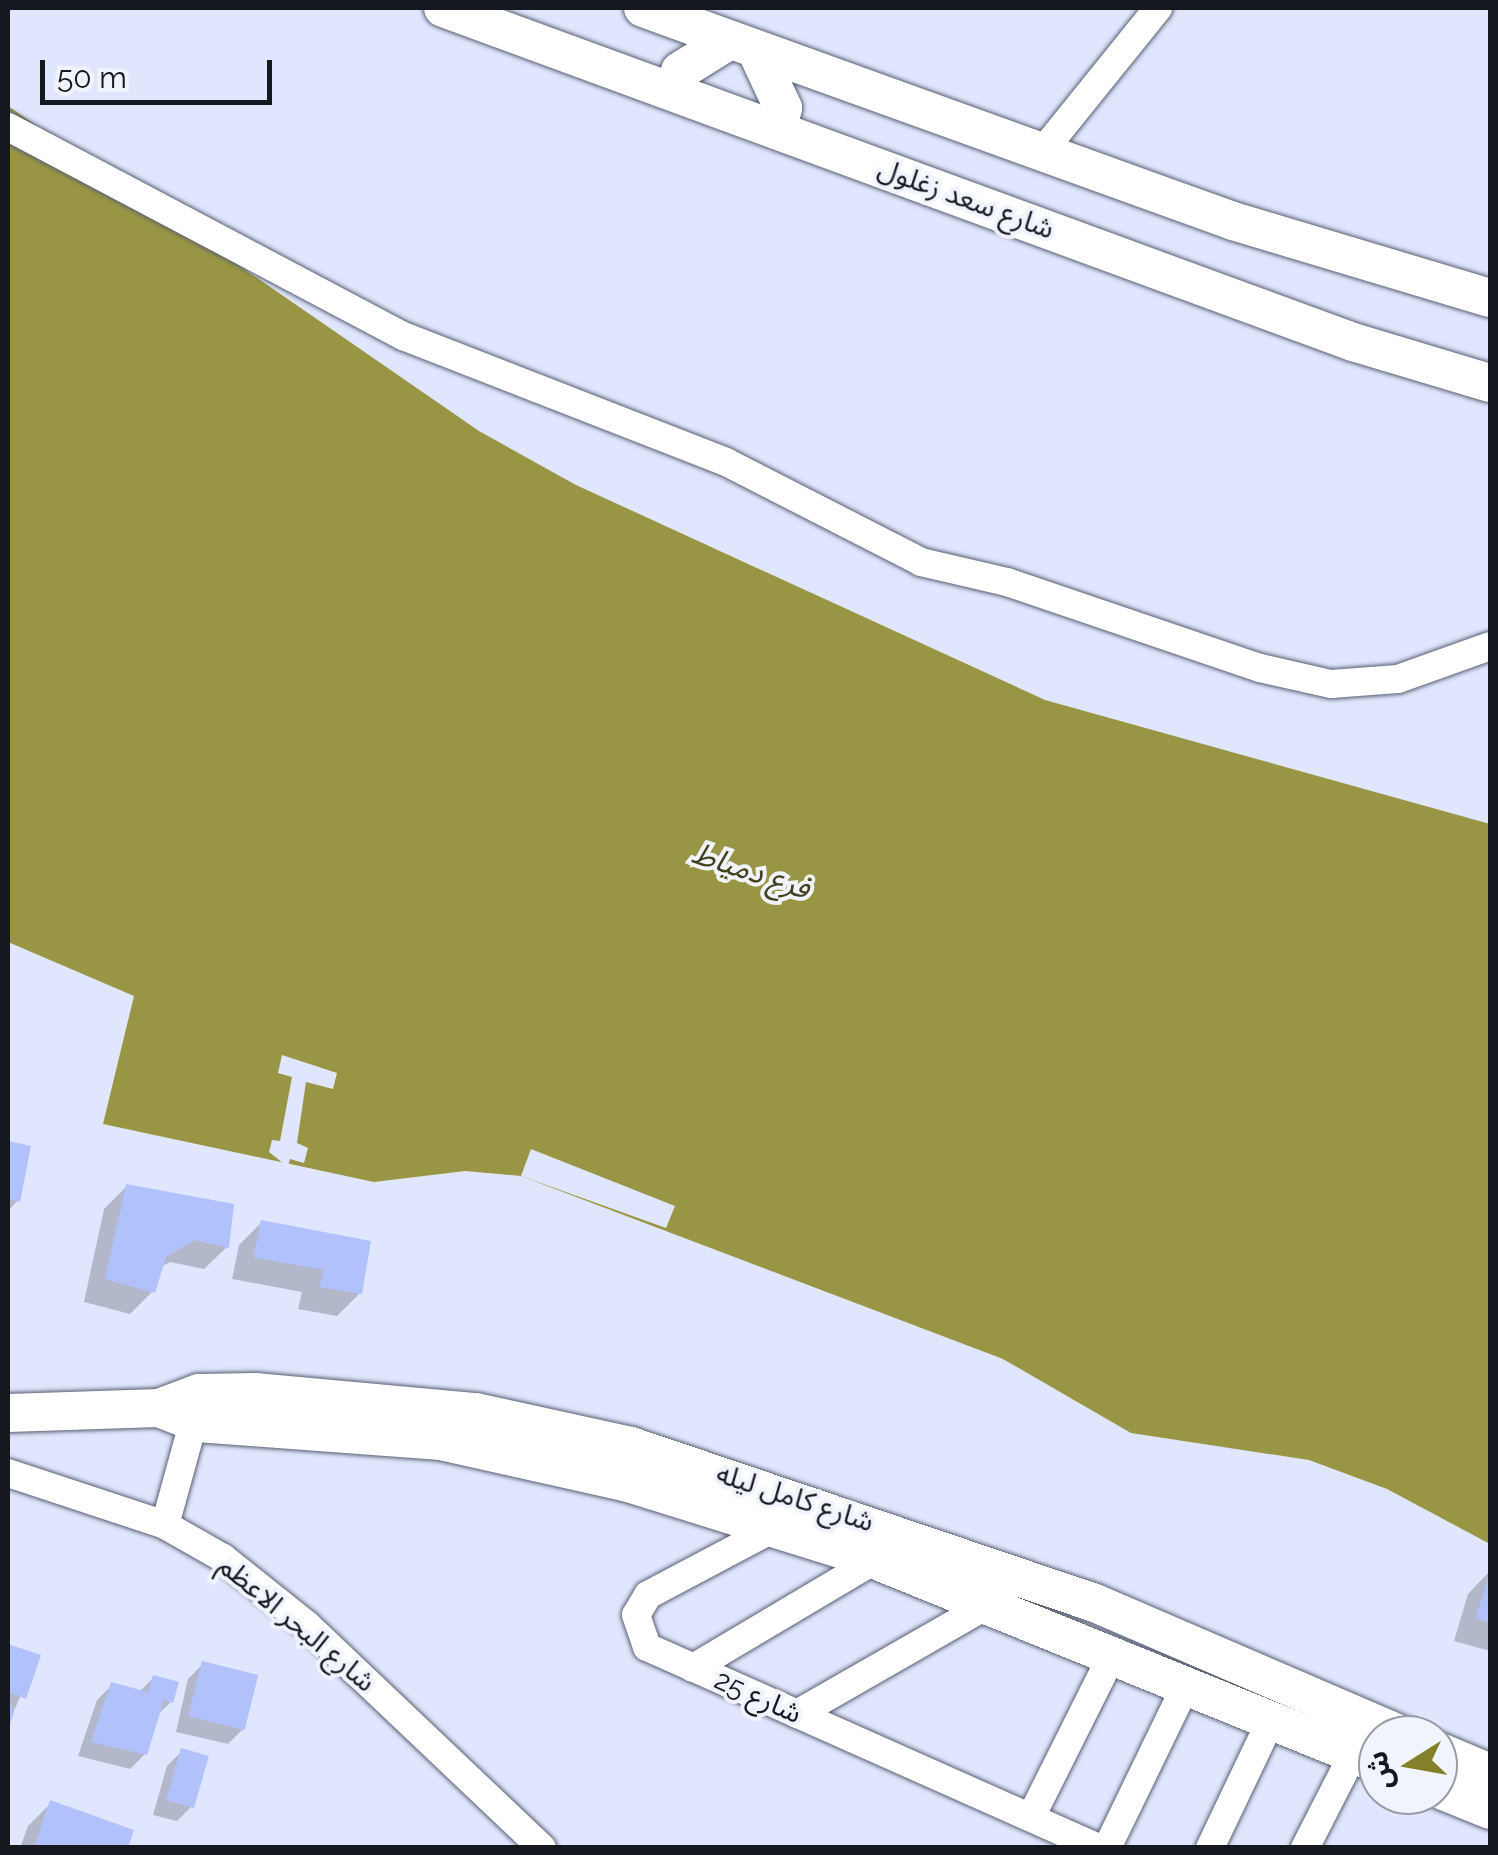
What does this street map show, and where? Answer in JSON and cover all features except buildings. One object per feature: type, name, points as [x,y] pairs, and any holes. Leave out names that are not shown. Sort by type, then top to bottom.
[{"type":"street","name":"شارع سعد زغلول","points":[[443,8],[1353,342],[1490,384]]},
{"type":"street","points":[[643,8],[1233,222],[1490,298]]},
{"type":"street","points":[[1042,152],[1158,8]]},
{"type":"street","points":[[676,94],[680,71],[743,45]]},
{"type":"street","points":[[743,45],[782,108],[782,120],[770,127]]},
{"type":"street","points":[[8,127],[403,336],[726,462],[921,562],[1007,582],[1260,668],[1331,684],[1398,679],[1480,652]]},
{"type":"street","name":"شارع كامل ليله","points":[[8,1413],[414,1403],[628,1464],[819,1505],[1095,1603],[1358,1716]]},
{"type":"street","points":[[165,1524],[198,1408]]},
{"type":"street","name":"شارع كامل ليله","points":[[628,1464],[777,1527],[875,1560],[1358,1756]]},
{"type":"street","name":"شارع البحر الاعظم","points":[[8,1473],[165,1524],[223,1558],[307,1625],[542,1848]]},
{"type":"street","name":"شارع 25","points":[[819,1505],[640,1604],[637,1626],[648,1646],[1103,1848]]},
{"type":"street","points":[[693,1668],[875,1560]]},
{"type":"street","points":[[797,1714],[987,1605]]},
{"type":"street","points":[[1031,1817],[1112,1656]]},
{"type":"street","points":[[1103,1848],[1186,1685]]},
{"type":"street","points":[[1210,1848],[1270,1720]]},
{"type":"street","points":[[1458,1760],[1490,1774]]},
{"type":"street","points":[[1315,1845],[1358,1772]]},
{"type":"street","points":[[1458,1797],[1490,1810]]},
{"type":"water","name":"فرع دمياط","points":[[8,106],[479,431],[576,485],[1045,700],[1490,824],[1490,1544],[1387,1489],[1309,1460],[1131,1433],[1003,1359],[521,1176],[465,1171],[374,1182],[103,1124],[134,996],[8,942]]},
{"type":"pier","points":[[282,1055],[337,1073],[333,1089],[306,1082],[297,1143],[308,1148],[304,1163],[290,1159],[288,1167],[269,1152],[272,1140],[280,1141],[292,1077],[278,1073]]},
{"type":"pier","points":[[531,1149],[675,1206],[666,1228],[521,1176]]}]
